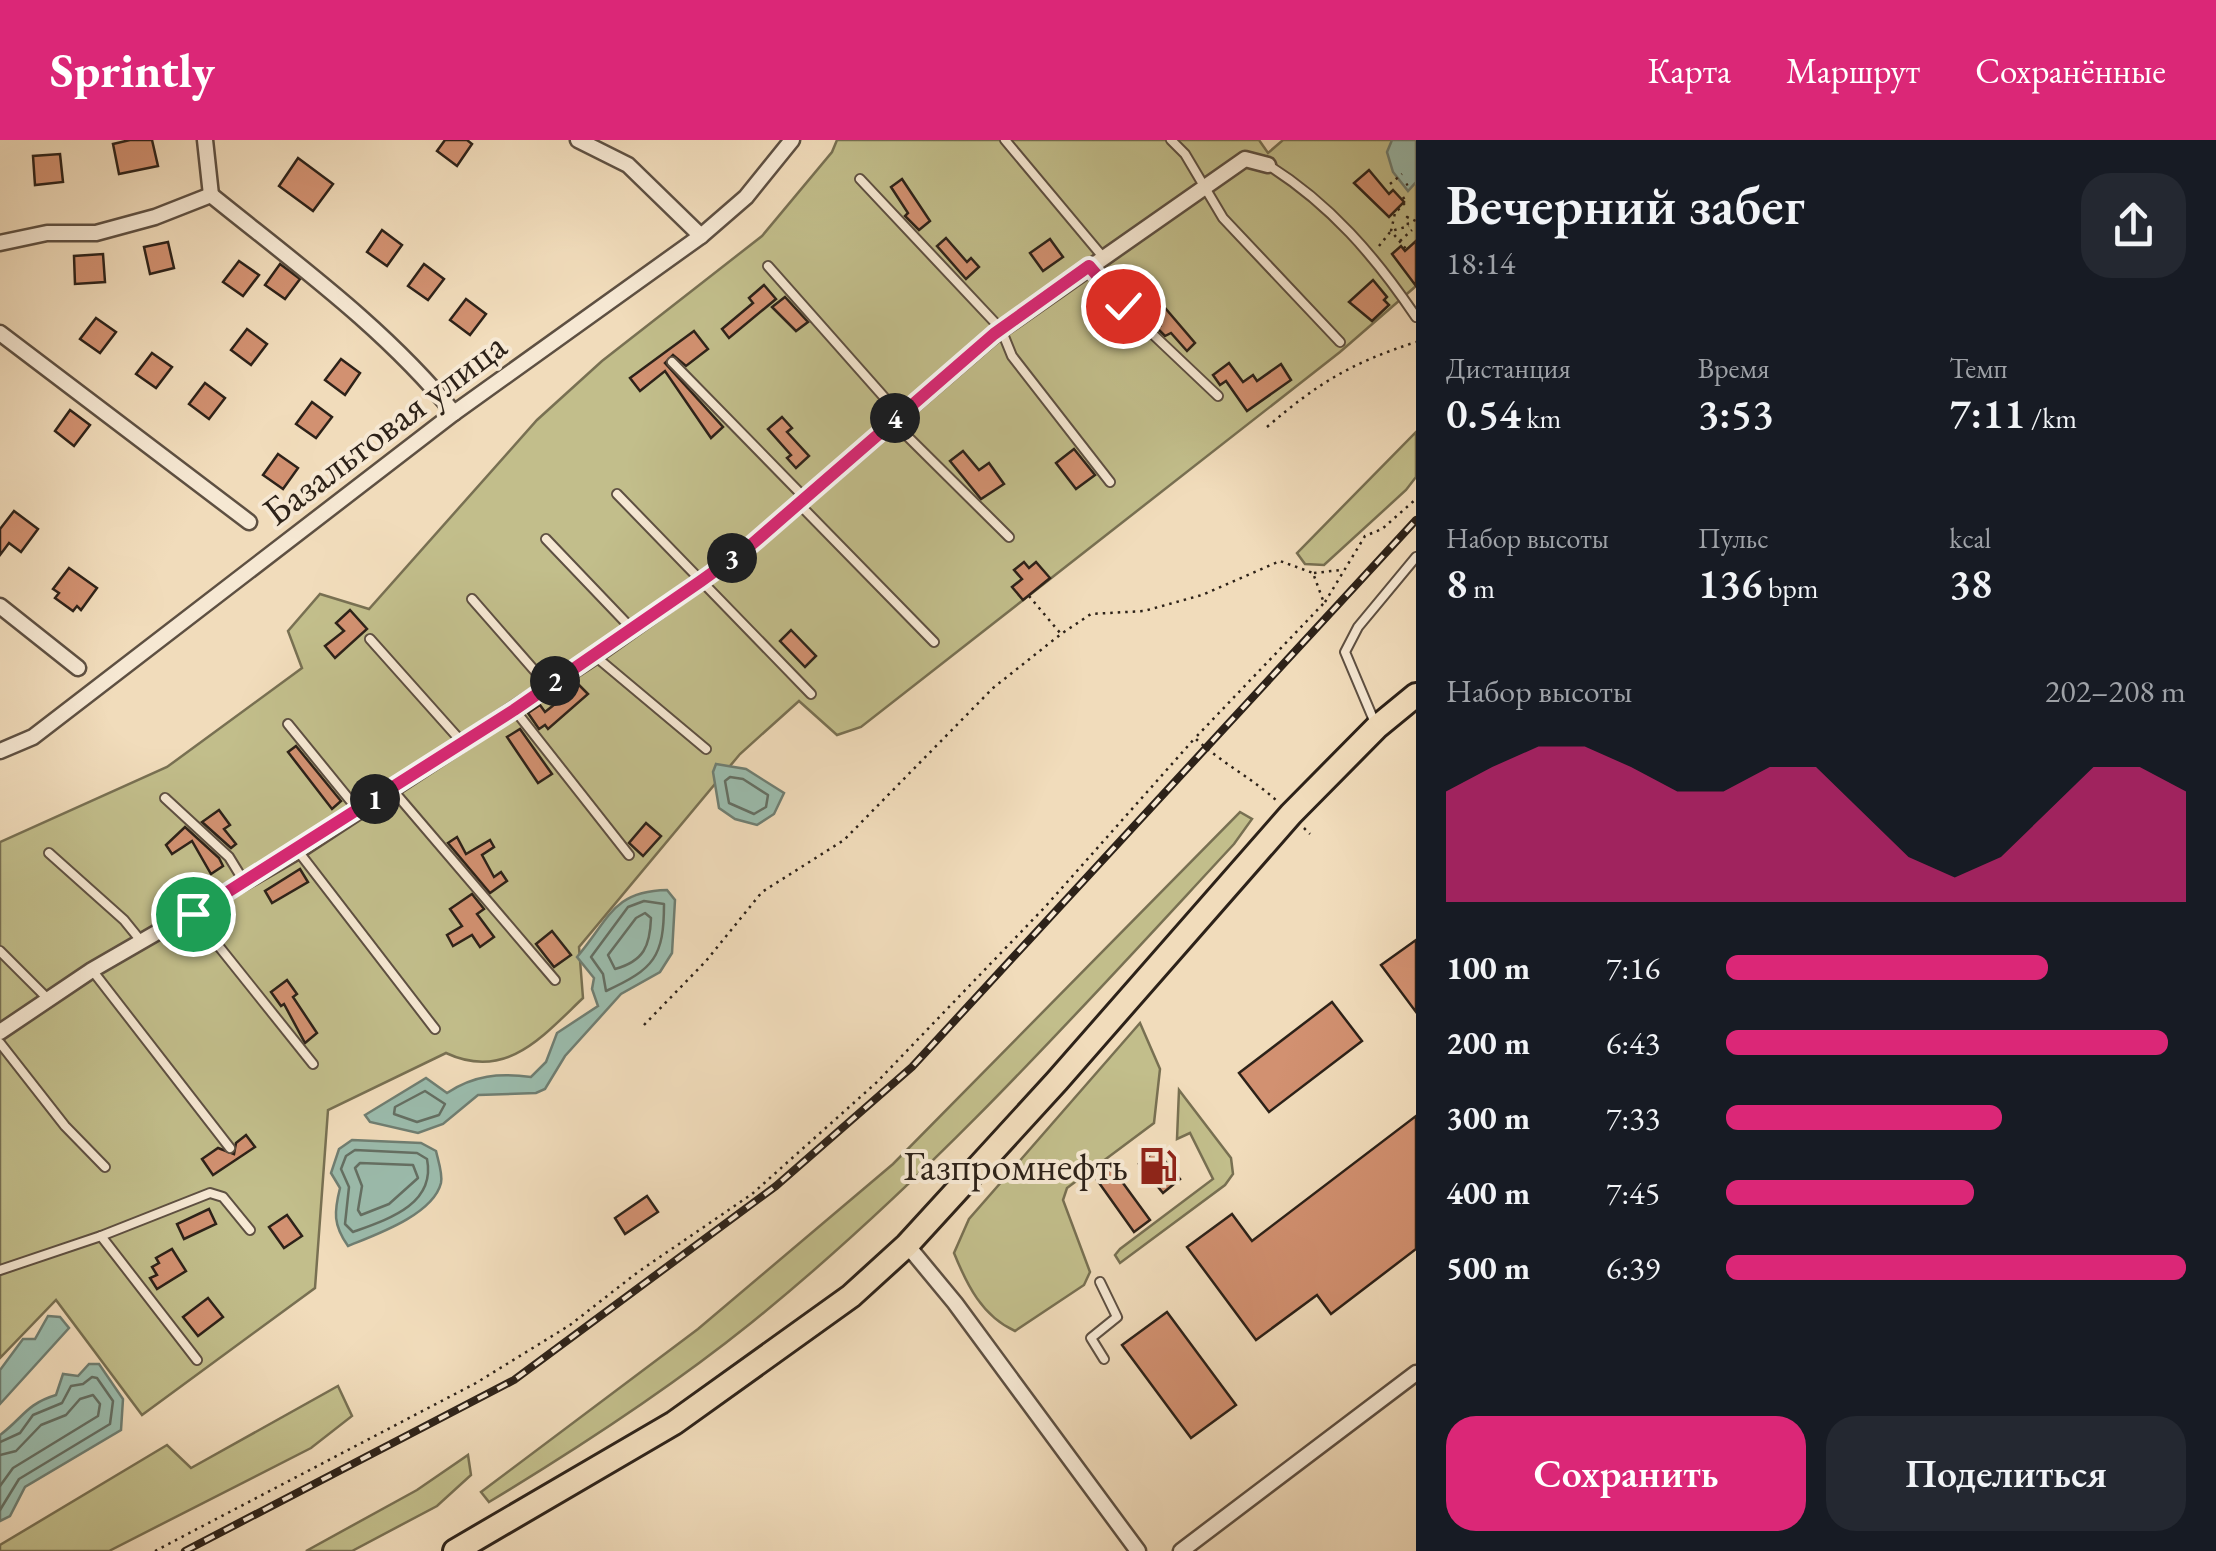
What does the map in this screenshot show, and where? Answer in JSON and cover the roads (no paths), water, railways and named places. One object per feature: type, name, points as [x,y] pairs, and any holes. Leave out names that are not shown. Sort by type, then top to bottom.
[{"type":"main road","points":[[455,1551],[702,1405],[821,1320],[907,1245],[1291,814],[1377,727],[1416,694]]},
{"type":"street","points":[[205,140],[211,195],[353,310],[422,374],[454,413]]},
{"type":"street","points":[[578,140],[628,164],[681,221],[701,236]]},
{"type":"street","name":"Базальтовая улица","points":[[0,751],[33,737],[454,413],[701,236],[746,197],[792,140]]},
{"type":"street","points":[[0,1032],[92,970],[298,851],[595,656],[751,545],[1001,330],[1245,158],[1268,165]]},
{"type":"street","points":[[0,242],[46,232],[96,233],[156,217],[211,195]]},
{"type":"street","points":[[0,333],[249,522]]},
{"type":"street","points":[[0,606],[78,668]]},
{"type":"street","points":[[907,1245],[1138,1551]]},
{"type":"street","points":[[1180,1551],[1416,1373]]},
{"type":"lane","points":[[1004,140],[1103,257]]},
{"type":"lane","points":[[1171,140],[1185,154],[1222,218],[1340,342]]},
{"type":"lane","points":[[1268,165],[1329,209],[1416,316]]},
{"type":"lane","points":[[860,178],[1001,330],[1012,356],[1110,482]]},
{"type":"lane","points":[[768,266],[896,417],[1010,537]]},
{"type":"lane","points":[[1089,266],[1123,306],[1218,396]]},
{"type":"lane","points":[[672,362],[934,642]]},
{"type":"lane","points":[[618,494],[811,694]]},
{"type":"lane","points":[[546,538],[631,628]]},
{"type":"lane","points":[[1377,727],[1345,652],[1358,627],[1416,556]]},
{"type":"lane","points":[[472,599],[548,686]]},
{"type":"lane","points":[[370,640],[447,721],[461,742]]},
{"type":"lane","points":[[595,656],[706,749]]},
{"type":"lane","points":[[514,710],[629,855]]},
{"type":"lane","points":[[288,724],[358,810]]},
{"type":"lane","points":[[391,788],[555,980]]},
{"type":"lane","points":[[165,798],[229,857],[245,883]]},
{"type":"lane","points":[[298,851],[435,1029]]},
{"type":"lane","points":[[48,853],[124,920],[140,941]]},
{"type":"lane","points":[[193,914],[313,1064]]},
{"type":"lane","points":[[0,951],[48,998]]},
{"type":"lane","points":[[92,970],[230,1148]]},
{"type":"lane","points":[[0,1042],[65,1126],[106,1166]]},
{"type":"lane","points":[[0,1270],[210,1193],[223,1197],[250,1230]]},
{"type":"lane","points":[[101,1236],[197,1360]]},
{"type":"lane","points":[[1100,1282],[1117,1316],[1091,1338],[1104,1359]]},
{"type":"water","points":[[1392,140],[1416,140],[1416,182],[1408,191],[1393,172],[1387,152]]},
{"type":"water","points":[[716,764],[746,769],[784,793],[774,814],[757,825],[735,819],[719,808],[713,772]]},
{"type":"water","points":[[667,890],[675,900],[672,953],[660,972],[621,994],[565,1056],[545,1089],[536,1093],[478,1095],[443,1124],[418,1133],[370,1122],[365,1115],[426,1078],[447,1093],[487,1077],[531,1077],[546,1062],[557,1033],[598,1006],[592,989],[594,978],[577,957],[623,902]]},
{"type":"water","points":[[352,1140],[421,1143],[436,1151],[441,1183],[427,1205],[415,1214],[348,1246],[337,1225],[340,1188],[331,1173],[339,1149]]},
{"type":"water","points":[[48,1316],[60,1317],[69,1328],[0,1404],[0,1370],[23,1339],[35,1339]]},
{"type":"water","points":[[89,1364],[99,1364],[123,1399],[121,1430],[25,1487],[10,1516],[0,1521],[0,1435],[31,1407],[56,1395],[63,1374],[78,1376]]},
{"type":"railway","points":[[185,1551],[514,1380],[776,1186],[912,1067],[1416,520]]},
{"type":"place","name":"Газпромнефть","points":[[1158,1166]]}]
